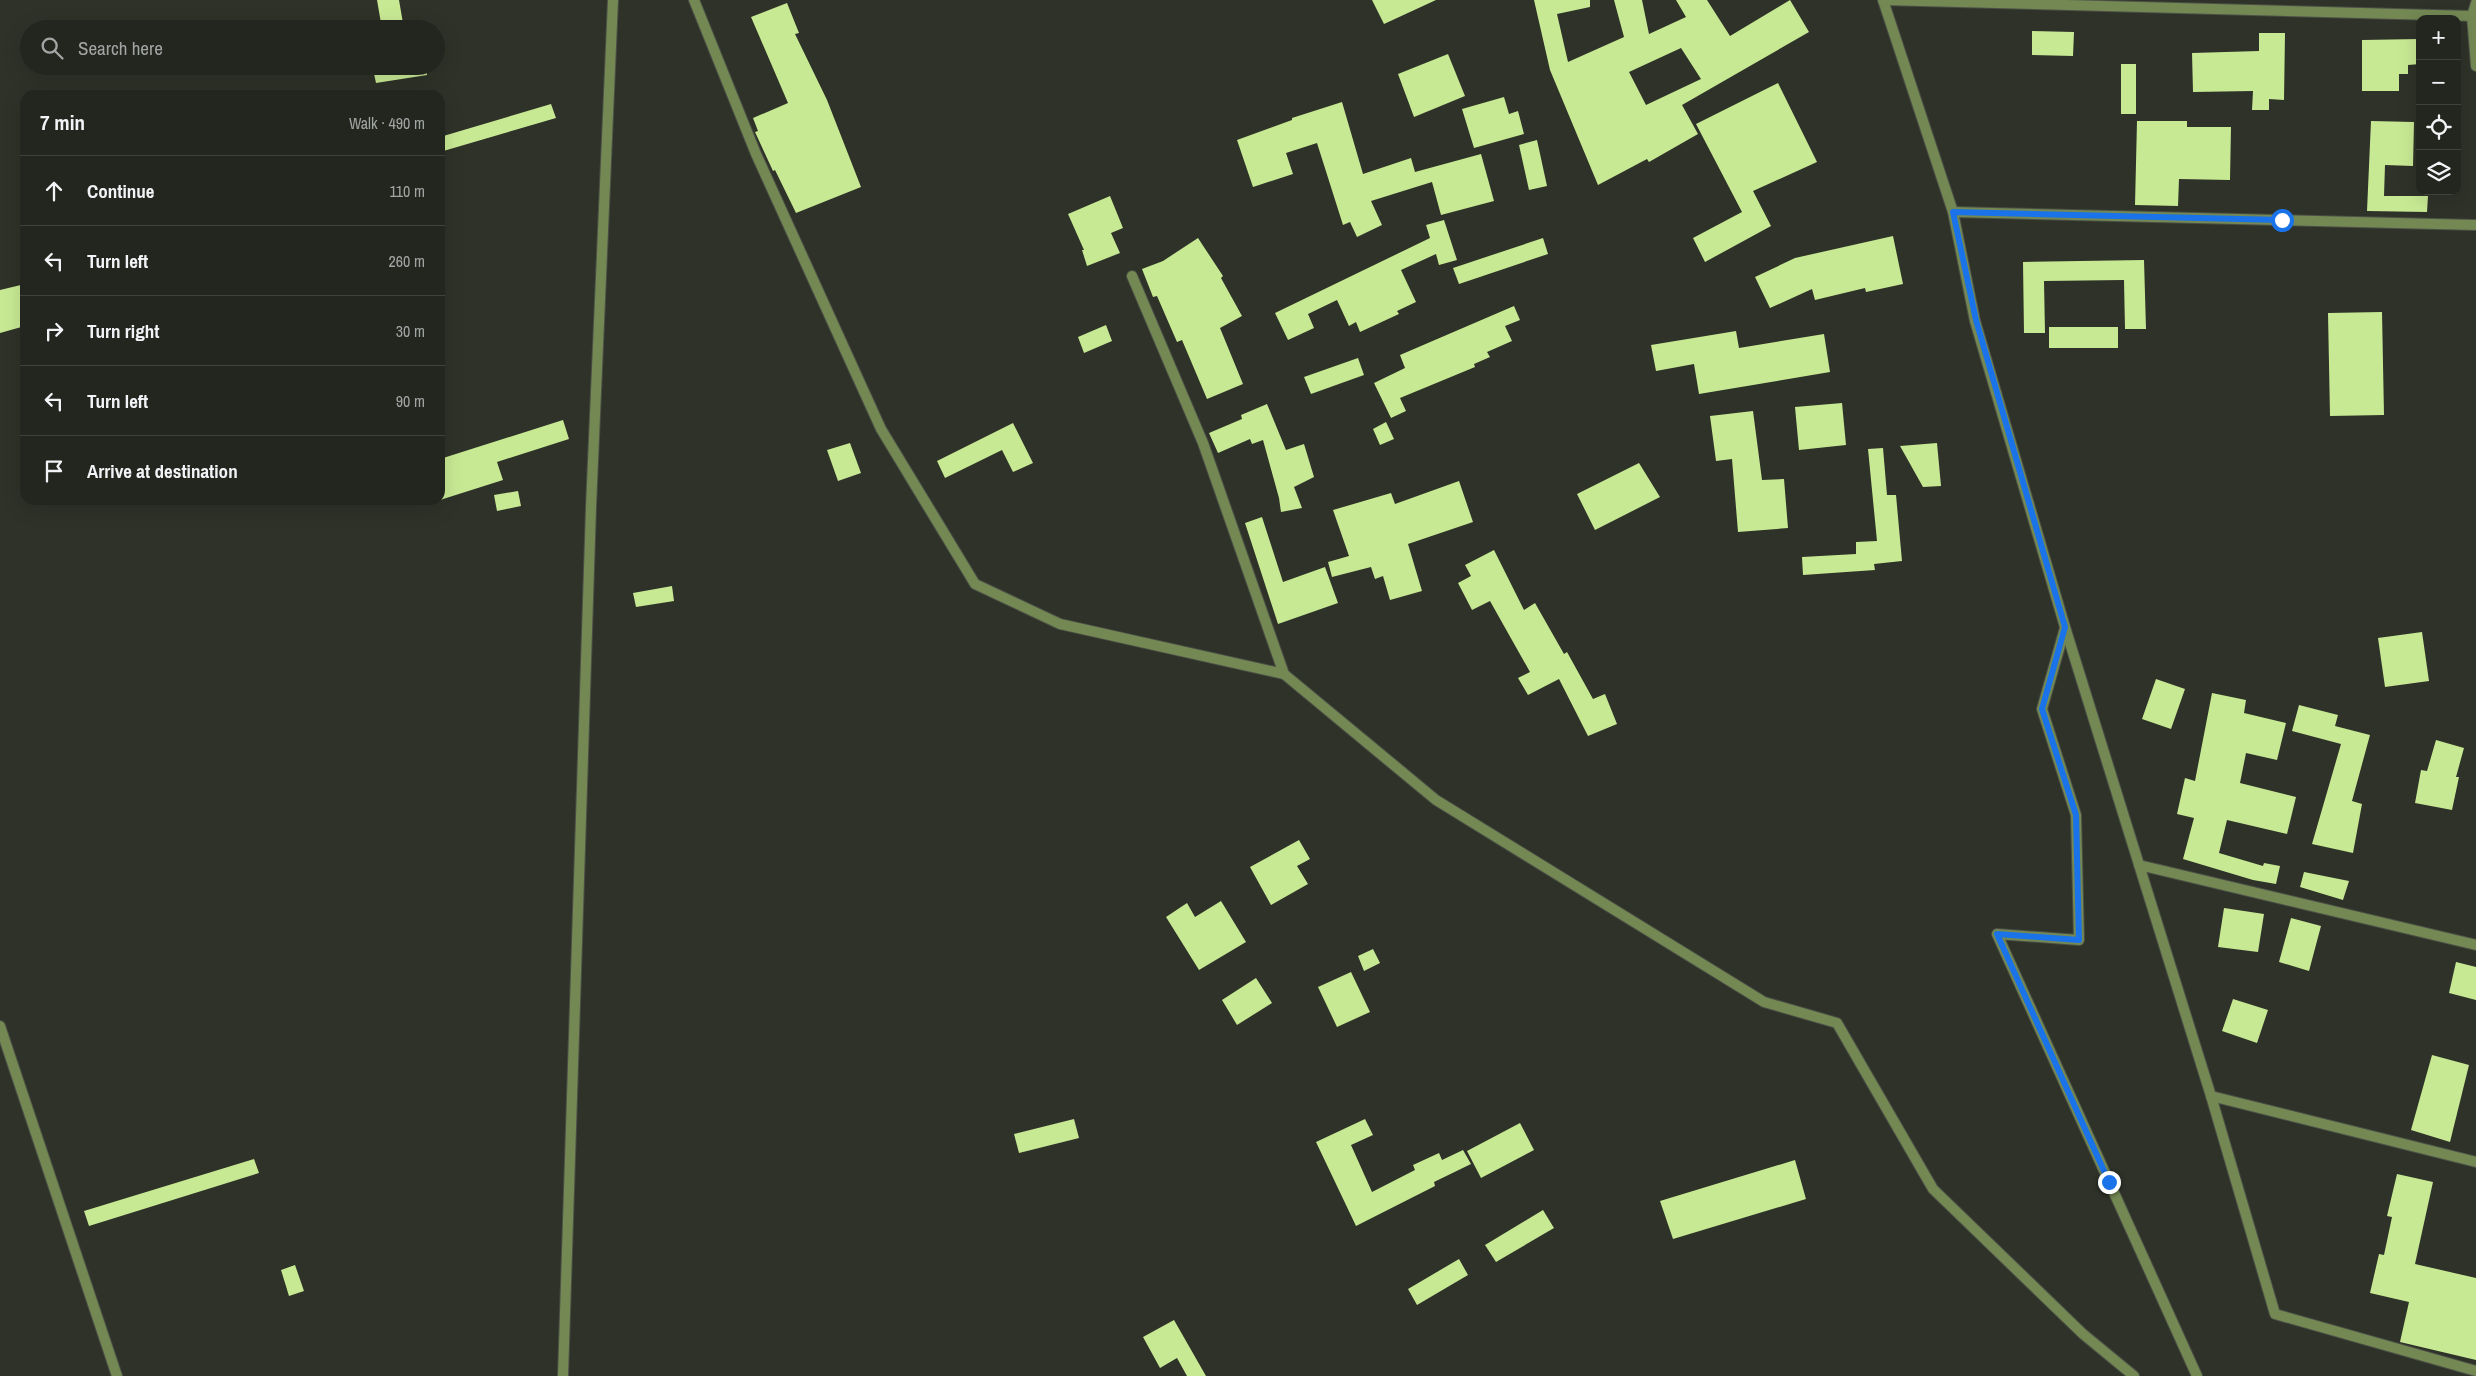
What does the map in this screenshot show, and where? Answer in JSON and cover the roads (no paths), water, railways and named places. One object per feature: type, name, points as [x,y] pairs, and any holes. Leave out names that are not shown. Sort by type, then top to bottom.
[{"type":"street","points":[[563,1376],[591,507],[614,0]]},
{"type":"street","points":[[694,0],[756,154],[882,429],[974,584],[1060,624],[1284,674],[1436,800],[1764,1002],[1836,1023],[1933,1189],[2083,1334],[2134,1376]]},
{"type":"street","points":[[2472,16],[1883,0],[1953,212],[1976,320],[2065,627],[2212,1096],[2275,1314],[2476,1371]]},
{"type":"street","points":[[2476,3],[2472,16],[2476,66]]},
{"type":"street","points":[[1953,212],[2476,225]]},
{"type":"street","points":[[1132,276],[1203,443],[1284,674]]},
{"type":"street","points":[[2065,627],[2042,709],[2076,815],[2079,940],[1997,934],[2196,1376]]},
{"type":"street","points":[[2139,865],[2476,945]]},
{"type":"street","points":[[0,1026],[117,1376]]},
{"type":"street","points":[[2212,1096],[2476,1162]]}]
